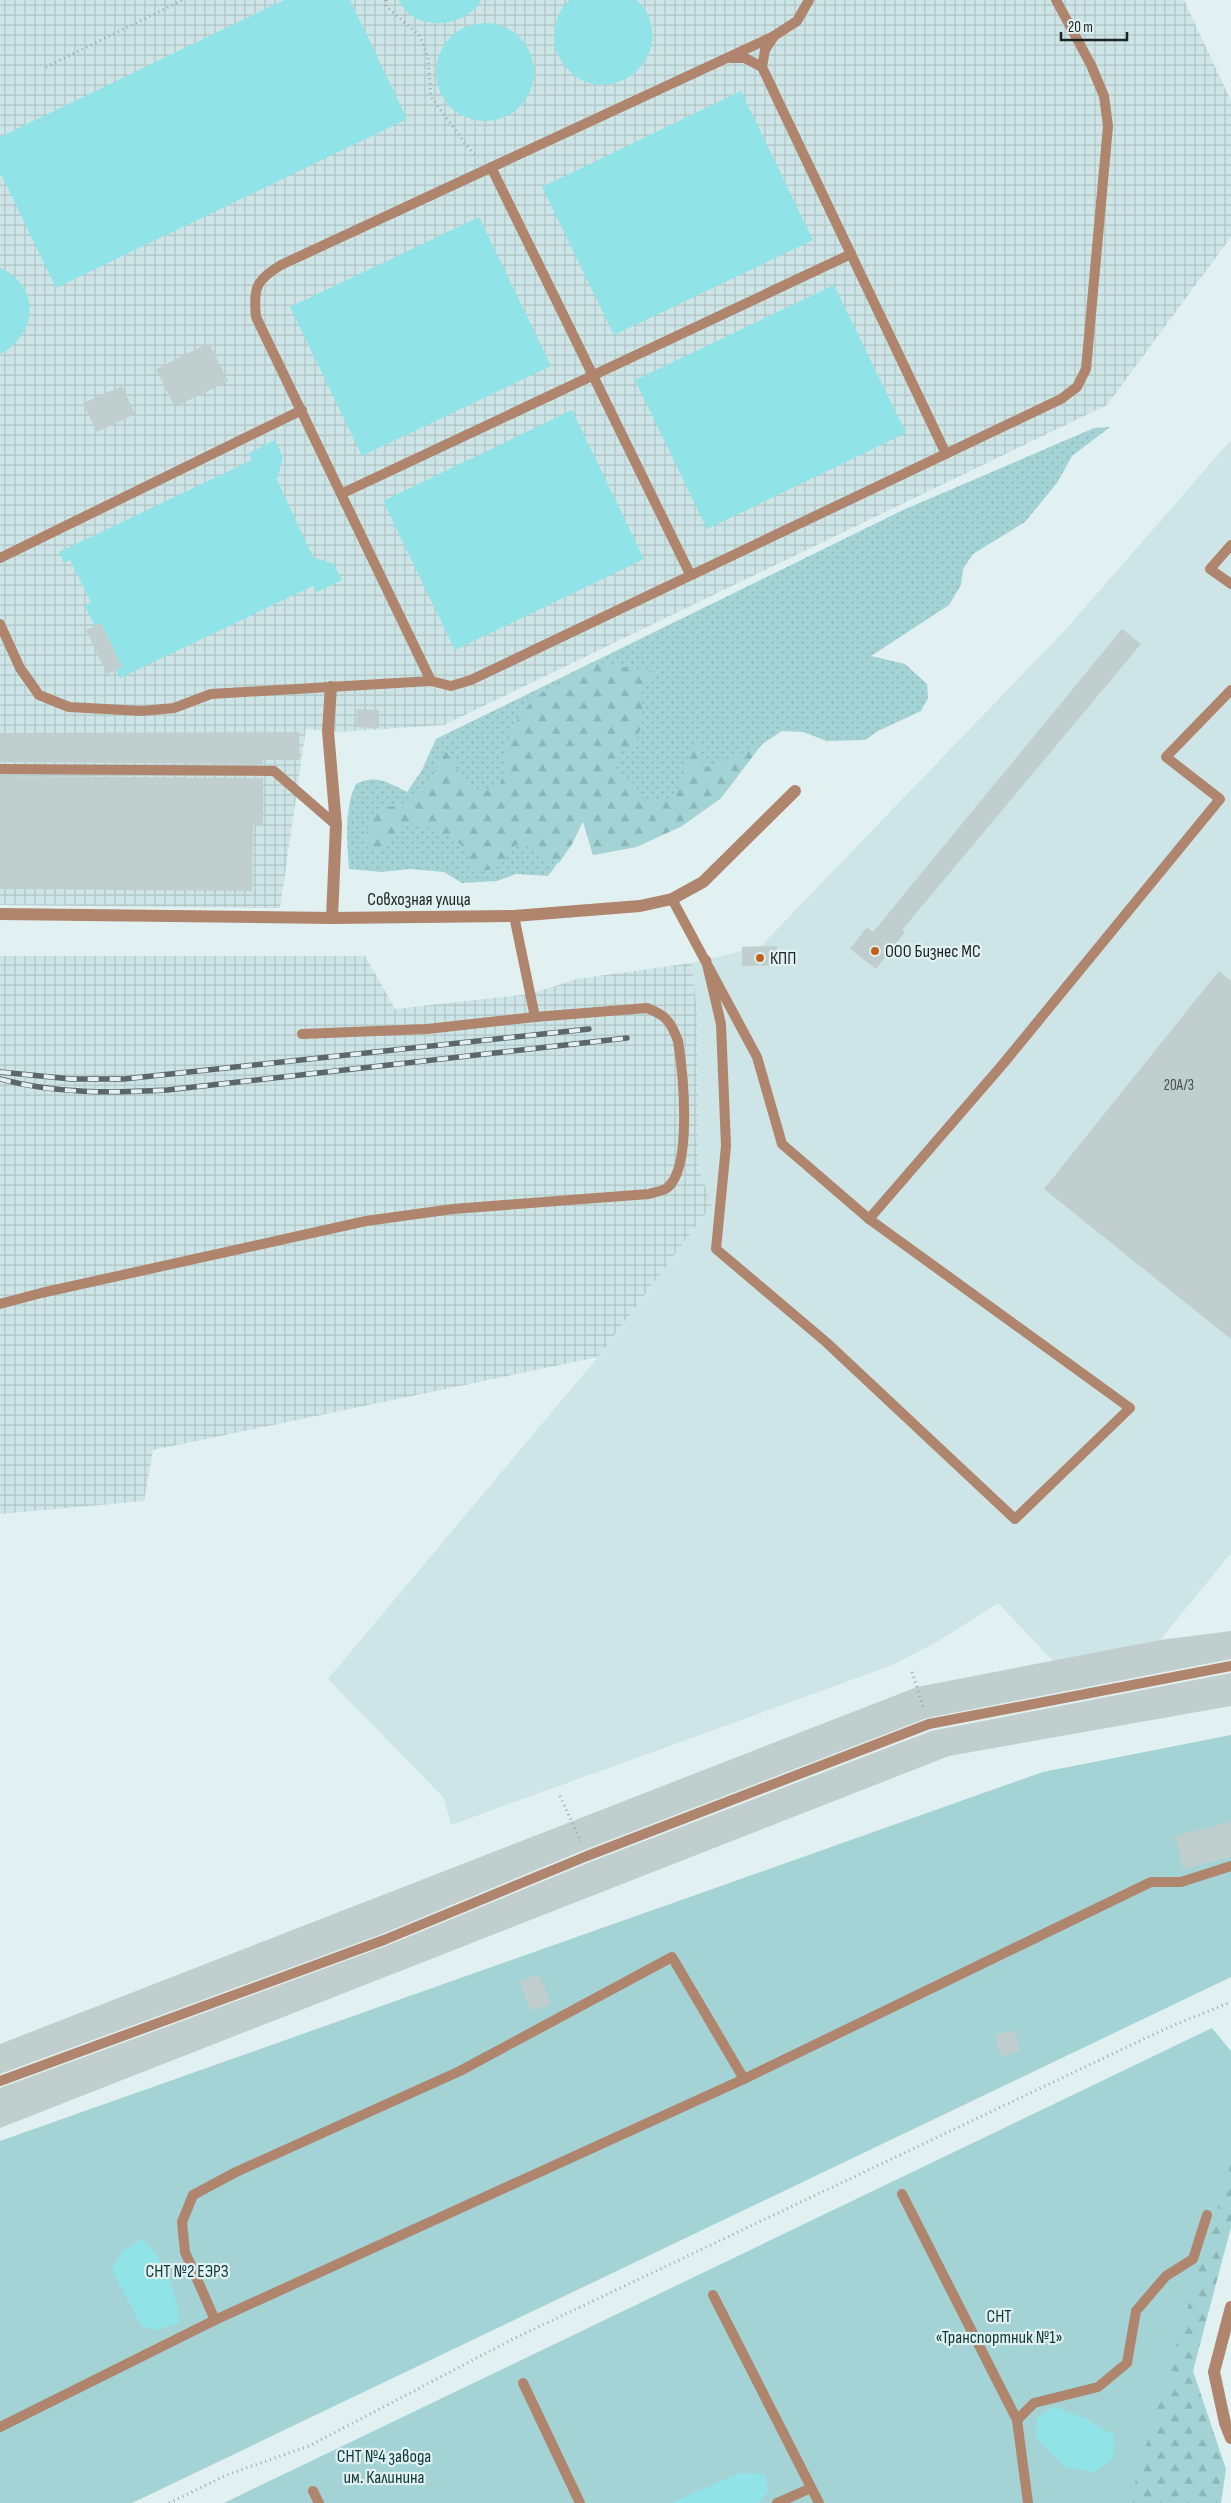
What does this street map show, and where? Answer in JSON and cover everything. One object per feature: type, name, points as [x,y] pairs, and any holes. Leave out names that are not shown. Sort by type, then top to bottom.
[{"type":"street","points":[[331,687],[328,731],[336,825],[332,918]]},
{"type":"street","name":"Совхозная улица","points":[[0,914],[332,918],[514,916],[640,906],[672,899],[703,882],[795,791]]},
{"type":"street","points":[[1231,2307],[1214,2372],[1225,2423],[1231,2438]]},
{"type":"lane","points":[[431,681],[343,493],[256,317],[254,295],[262,276],[281,265],[774,36],[797,21],[809,0]]},
{"type":"lane","points":[[0,624],[20,668],[39,695],[69,707],[142,711],[174,708],[211,694],[431,681],[451,686],[470,680],[1061,399],[1077,387],[1086,369],[1108,126],[1104,96],[1091,65],[1056,0]]},
{"type":"lane","points":[[774,36],[765,50],[762,67],[946,454]]},
{"type":"lane","points":[[726,58],[745,58],[762,67]]},
{"type":"lane","points":[[491,167],[690,574]]},
{"type":"lane","points":[[343,493],[851,254]]},
{"type":"lane","points":[[0,558],[302,410]]},
{"type":"lane","points":[[1231,545],[1210,569],[1231,584]]},
{"type":"lane","points":[[869,1219],[1003,1064],[1220,799],[1166,757],[1231,690]]},
{"type":"lane","points":[[0,770],[274,771],[336,825]]},
{"type":"lane","points":[[672,899],[706,960],[757,1057],[782,1144],[869,1219],[1130,1408],[1015,1519],[826,1342],[716,1249],[726,1146],[721,1024],[706,960]]},
{"type":"lane","points":[[514,916],[535,1017]]},
{"type":"lane","points":[[0,1304],[70,1286],[366,1221],[453,1209],[649,1194],[667,1188],[677,1175],[682,1159],[684,1137],[681,1058],[678,1041],[673,1028],[662,1014],[647,1008],[535,1017],[427,1029],[302,1034]]},
{"type":"lane","points":[[0,2081],[384,1940],[587,1856],[929,1724],[1231,1666]]},
{"type":"lane","points":[[0,2428],[215,2320],[744,2079],[1151,1882],[1181,1882],[1231,1866]]},
{"type":"lane","points":[[215,2320],[185,2252],[182,2222],[193,2195],[236,2172],[460,2071],[672,1958],[744,2079]]},
{"type":"lane","points":[[902,2194],[1017,2420],[1028,2503]]},
{"type":"lane","points":[[1017,2420],[1034,2402],[1098,2387],[1126,2363],[1136,2312],[1166,2276],[1193,2259],[1207,2215]]},
{"type":"lane","points":[[713,2295],[819,2503]]},
{"type":"lane","points":[[524,2384],[580,2503]]},
{"type":"lane","points":[[778,2503],[811,2488]]},
{"type":"lane","points":[[313,2491],[319,2503]]},
{"type":"path","points":[[46,67],[183,0]]},
{"type":"path","points":[[386,0],[386,6],[420,36],[428,58],[431,97],[471,151],[491,167]]},
{"type":"path","points":[[912,1672],[929,1724]]},
{"type":"path","points":[[560,1796],[587,1856]]},
{"type":"path","points":[[169,2503],[228,2474],[310,2446],[522,2335],[1167,2028],[1231,2002]]},
{"type":"shaded area","points":[[0,0],[1184,0],[1231,101],[1231,237],[1107,405],[444,725],[339,732],[306,729],[280,908],[0,905]]},
{"type":"shaded area","points":[[284,0],[350,0],[407,119],[56,288],[0,172],[0,137]]},
{"type":"shaded area","points":[[398,0],[481,0],[467,15],[447,22],[437,23],[417,19],[408,13]]},
{"type":"shaded area","points":[[570,0],[637,0],[648,15],[652,34],[650,52],[641,66],[628,77],[613,84],[596,84],[580,79],[565,66],[557,53],[554,38],[558,17]]},
{"type":"shaded area","points":[[485,23],[504,27],[520,37],[530,53],[534,72],[530,91],[520,107],[504,117],[485,121],[466,117],[450,107],[440,91],[436,72],[440,53],[450,37],[466,27]]},
{"type":"shaded area","points":[[741,91],[813,240],[614,335],[542,187]]},
{"type":"shaded area","points":[[479,217],[551,366],[362,456],[290,307]]},
{"type":"shaded area","points":[[0,268],[13,276],[23,286],[30,310],[28,323],[22,335],[13,346],[0,354]]},
{"type":"shaded area","points":[[834,285],[906,433],[707,529],[635,380]]},
{"type":"shaded area","points":[[572,410],[644,559],[455,650],[383,501]]},
{"type":"shaded area","points":[[275,440],[283,457],[277,480],[313,557],[334,564],[342,580],[317,592],[313,586],[120,678],[116,670],[122,667],[101,623],[95,626],[85,606],[91,602],[70,560],[64,563],[59,552],[252,460],[249,453]]},
{"type":"shaded area","points":[[1231,440],[1231,1553],[1160,1640],[1054,1662],[998,1603],[937,1642],[890,1666],[451,1825],[444,1798],[328,1679],[598,1357],[712,1205],[698,1167],[697,1011],[692,963],[742,951],[742,947],[761,946],[1066,629]]},
{"type":"shaded area","points":[[0,956],[365,956],[395,1009],[530,994],[577,979],[692,963],[697,1011],[698,1167],[712,1205],[598,1357],[153,1450],[144,1501],[0,1514]]},
{"type":"shaded area","points":[[142,2239],[150,2247],[169,2277],[178,2311],[179,2323],[157,2330],[141,2325],[112,2270],[123,2251]]},
{"type":"shaded area","points":[[1054,2407],[1085,2418],[1114,2435],[1113,2459],[1094,2472],[1065,2467],[1036,2438],[1037,2418]]},
{"type":"shaded area","points":[[740,2473],[765,2474],[768,2491],[758,2503],[671,2503]]},
{"type":"green space","points":[[1110,427],[1072,456],[1057,483],[1025,522],[973,554],[963,569],[961,585],[949,605],[871,656],[905,664],[927,684],[928,698],[921,711],[878,731],[865,740],[827,741],[803,732],[782,731],[762,744],[721,798],[682,826],[636,847],[593,855],[583,821],[572,844],[548,876],[516,874],[497,881],[462,883],[444,872],[410,869],[382,872],[349,869],[348,814],[352,793],[356,784],[363,781],[376,780],[388,782],[407,792],[422,770],[436,739],[903,510],[1094,428]]},
{"type":"green space","points":[[592,662],[656,671],[642,688],[642,725],[635,743],[620,753],[615,765],[620,773],[633,783],[634,792],[644,799],[668,799],[680,788],[689,756],[700,734],[700,756],[705,767],[725,761],[762,744],[721,798],[682,826],[636,847],[593,855],[583,821],[572,844],[559,863],[545,859],[534,847],[516,845],[499,866],[489,870],[474,869],[466,851],[456,841],[440,832],[409,822],[378,852],[364,846],[367,831],[377,814],[389,807],[413,800],[421,794],[432,777],[444,750],[470,788],[477,791],[499,786],[503,775],[508,742],[514,726],[522,713],[541,694]]},
{"type":"green space","name":"СНТ №2 ЕЭРЗ","points":[[1231,1735],[1231,1977],[132,2503],[0,2503],[0,2141],[1043,1772]]},
{"type":"green space","name":"СНТ «Транспортник №1»","points":[[1212,2028],[1231,2051],[1231,2163],[1129,2503],[224,2503]]},
{"type":"green space","points":[[1231,2158],[1231,2227],[1193,2371],[1226,2469],[1221,2503],[1080,2503]]},
{"type":"building","points":[[209,343],[228,381],[175,407],[156,369]]},
{"type":"building","points":[[122,386],[135,414],[97,432],[83,403]]},
{"type":"building","points":[[101,623],[122,667],[107,674],[86,630]]},
{"type":"building","points":[[1122,629],[1141,644],[902,930],[905,932],[876,969],[850,949],[867,927],[873,932]]},
{"type":"building","points":[[357,709],[379,710],[379,728],[356,727]]},
{"type":"building","points":[[299,732],[300,760],[263,760],[263,764],[0,762],[0,733]]},
{"type":"building","points":[[0,776],[263,778],[263,826],[253,826],[252,891],[0,889]]},
{"type":"building","name":"КПП","points":[[777,946],[777,965],[742,966],[742,947]]},
{"type":"building","points":[[1219,971],[1231,981],[1231,1339],[1044,1189]]},
{"type":"building","points":[[1231,1631],[1231,1659],[927,1718],[584,1850],[382,1934],[0,2074],[0,2044],[917,1687],[1160,1640]]},
{"type":"building","points":[[1231,1673],[1231,1706],[949,1756],[0,2128],[0,2088],[386,1946],[590,1862],[931,1731]]},
{"type":"building","points":[[1231,1822],[1231,1857],[1183,1869],[1175,1836]]},
{"type":"building","points":[[539,1974],[551,2004],[531,2011],[520,1982]]},
{"type":"building","points":[[1015,2030],[1020,2051],[1000,2056],[995,2035]]},
{"type":"railway","points":[[0,1072],[71,1079],[124,1079],[589,1029]]},
{"type":"railway","points":[[0,1079],[62,1090],[125,1092],[167,1090],[627,1038]]},
{"type":"place","name":"ООО Бизнес МС","points":[[875,951]]},
{"type":"place","name":"КПП","points":[[760,958]]},
{"type":"park label","name":"СНТ №4 завода им. Калинина","points":[[384,2466]]}]
